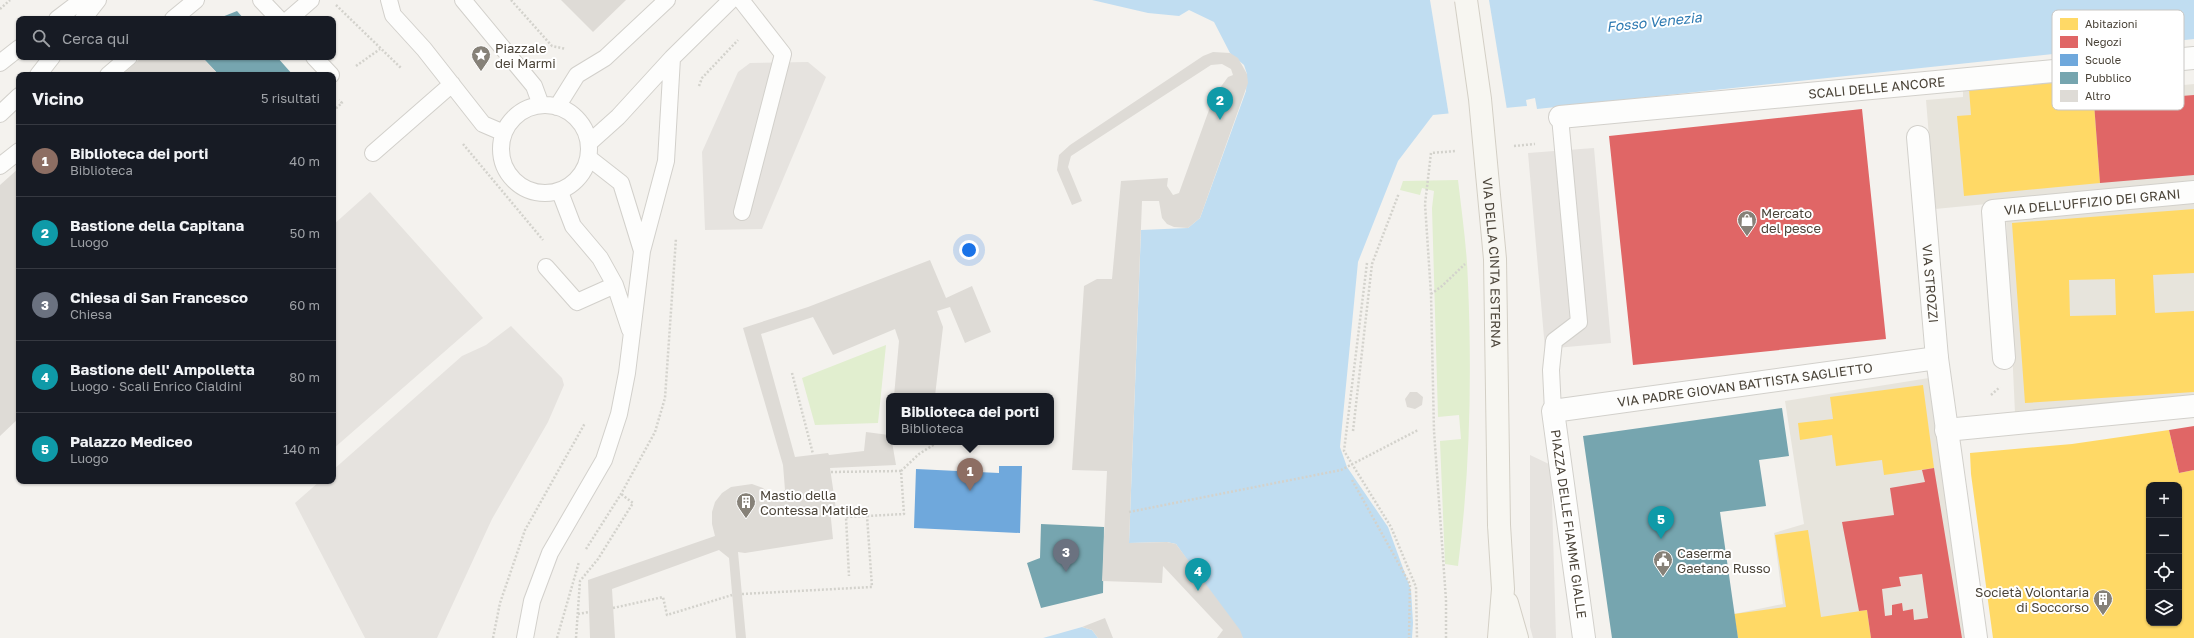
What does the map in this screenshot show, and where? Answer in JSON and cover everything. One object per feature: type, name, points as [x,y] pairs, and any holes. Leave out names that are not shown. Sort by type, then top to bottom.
[{"type":"main road","name":"VIA DELLA CINTA ESTERNA","points":[[1466,0],[1480,99],[1495,259],[1499,525],[1503,589]]},
{"type":"main road","points":[[1499,638],[1503,589]]},
{"type":"main road","points":[[1503,589],[1517,638]]},
{"type":"street","name":"SCALI DELLE ANCORE","points":[[2184,59],[2194,58]]},
{"type":"street","name":"SCALI DELLE ANCORE","points":[[1560,116],[2052,71]]},
{"type":"street","name":"VIA STROZZI","points":[[1918,137],[1937,358],[1976,638]]},
{"type":"street","name":"VIA DELL'UFFIZIO DEI GRANI","points":[[2004,358],[1993,211],[2194,192]]},
{"type":"street","name":"VIA PADRE GIOVAN BATTISTA SAGLIETTO","points":[[1553,411],[1937,358]]},
{"type":"street","points":[[1946,430],[2194,406]]},
{"type":"street","name":"PIAZZA DELLE FIAMME GIALLE","points":[[1553,411],[1584,638]]},
{"type":"lane","points":[[61,16],[82,0]]},
{"type":"lane","points":[[85,16],[98,0]]},
{"type":"lane","points":[[177,16],[196,0]]},
{"type":"lane","points":[[261,0],[276,16]]},
{"type":"lane","points":[[292,16],[311,0]]},
{"type":"lane","points":[[389,0],[393,15],[452,84],[483,124],[504,133]]},
{"type":"lane","points":[[463,0],[534,86],[541,105]]},
{"type":"lane","points":[[557,107],[577,75],[605,58],[667,0]]},
{"type":"lane","points":[[589,150],[618,116],[672,58],[731,0]]},
{"type":"lane","points":[[741,0],[756,22],[783,54],[742,212]]},
{"type":"lane","points":[[0,63],[16,50]]},
{"type":"lane","points":[[525,638],[532,601],[550,553],[604,460],[619,414],[627,373],[642,251],[666,161],[672,58]]},
{"type":"lane","points":[[40,72],[50,60]]},
{"type":"lane","points":[[112,72],[126,60]]},
{"type":"lane","points":[[317,60],[328,72]]},
{"type":"lane","points":[[373,153],[452,84]]},
{"type":"lane","points":[[0,114],[16,99]]},
{"type":"lane","points":[[541,105],[557,107],[568,112],[578,120],[586,130],[589,150],[584,172],[574,184],[560,192],[546,194],[532,192],[519,185],[509,175],[503,162],[501,148],[504,133],[518,114],[529,108],[541,105]]},
{"type":"lane","points":[[1553,411],[1551,370],[1554,341],[1579,322],[1560,116]]},
{"type":"lane","points":[[589,150],[621,183],[642,251]]},
{"type":"lane","points":[[0,166],[16,153]]},
{"type":"lane","points":[[560,192],[573,226],[600,258],[615,285],[631,334]]},
{"type":"lane","points":[[546,267],[577,302],[615,285]]},
{"type":"path","points":[[0,9],[10,0]]},
{"type":"path","points":[[331,0],[401,68],[430,102]]},
{"type":"path","points":[[511,0],[552,46],[568,50]]},
{"type":"path","points":[[697,90],[702,78],[756,22]]},
{"type":"path","points":[[459,139],[548,246]]},
{"type":"path","points":[[1439,152],[1431,153],[1425,196],[1431,294],[1434,431],[1447,615],[1446,638]]},
{"type":"path","points":[[1353,431],[1372,264],[1399,193]]},
{"type":"path","points":[[583,554],[621,494],[655,432],[665,398],[676,232]]},
{"type":"path","points":[[1431,294],[1442,286],[1468,261]]},
{"type":"path","points":[[1367,263],[1344,451],[1391,527],[1416,587],[1417,638]]},
{"type":"path","points":[[1983,397],[1990,395],[2002,384],[2005,376],[2004,358]]},
{"type":"path","points":[[792,373],[814,454]]},
{"type":"path","points":[[493,638],[500,603],[525,530],[588,417]]},
{"type":"path","points":[[1130,512],[1341,470],[1418,430]]},
{"type":"path","points":[[831,472],[901,470],[919,454],[933,445]]},
{"type":"path","points":[[849,576],[846,517],[904,514],[901,470]]},
{"type":"path","points":[[1352,480],[1410,584],[1409,638]]},
{"type":"path","points":[[576,638],[580,581],[598,559],[633,503],[621,494]]},
{"type":"path","points":[[742,594],[872,587],[867,516]]},
{"type":"path","points":[[557,638],[579,560]]},
{"type":"path","points":[[613,608],[663,597],[667,615],[732,595]]},
{"type":"path","points":[[578,614],[589,612]]},
{"type":"shaded area","points":[[808,62],[826,77],[762,229],[705,230],[702,152],[738,72],[750,63]]},
{"type":"shaded area","points":[[2052,79],[2052,110],[2184,110],[2184,85],[2194,84],[2194,184],[1935,209],[1926,100],[1963,97],[1963,87]]},
{"type":"shaded area","points":[[1594,148],[1611,343],[1545,349],[1528,153]]},
{"type":"shaded area","points":[[370,192],[483,318],[336,446],[336,222]]},
{"type":"shaded area","points":[[2194,203],[2194,398],[2015,413],[2006,218]]},
{"type":"shaded area","points":[[511,326],[562,378],[564,385],[548,422],[492,519],[437,638],[365,638],[295,503],[317,484],[336,484],[336,467],[462,356],[486,345]]},
{"type":"shaded area","points":[[1929,378],[1971,638],[1738,638],[1734,614],[1783,604],[1774,533],[1804,524],[1785,401]]},
{"type":"shaded area","points":[[1530,455],[1551,465],[1556,638],[1533,638],[1530,627]]},
{"type":"green space","points":[[1458,180],[1467,257],[1470,389],[1465,496],[1458,566],[1445,564],[1440,441],[1461,439],[1459,415],[1438,417],[1432,208],[1434,191],[1422,188],[1420,195],[1400,190],[1403,181]]},
{"type":"green space","points":[[886,345],[878,423],[815,425],[802,378]]},
{"type":"water","name":"Fosso Venezia","points":[[1092,0],[2194,0],[2194,39],[2184,40],[2184,10],[2052,10],[2052,54],[1537,109],[1535,98],[1526,100],[1527,106],[1433,115],[1398,161],[1358,262],[1340,447],[1347,467],[1388,527],[1411,590],[1413,623],[1412,638],[1243,638],[1176,544],[1167,542],[1129,543],[1141,230],[1188,228],[1200,218],[1246,91],[1247,74],[1244,65],[1230,53],[1214,22],[1189,10],[1179,16],[1148,13]]},
{"type":"water","points":[[1082,627],[1092,630],[1098,638],[1043,638]]},
{"type":"pier","points":[[1430,0],[1489,0],[1507,110],[1449,116]]},
{"type":"building: Abitazioni","points":[[2052,82],[2052,110],[2095,110],[2100,183],[1964,196],[1957,116],[1971,115],[1969,89]]},
{"type":"building: Abitazioni","points":[[2194,209],[2194,273],[2153,275],[2155,313],[2194,311],[2194,392],[2025,403],[2012,223]],"holes":[[[2115,279],[2116,315],[2070,316],[2069,280]]]},
{"type":"building: Abitazioni","points":[[1923,385],[1934,468],[1884,475],[1882,460],[1836,466],[1832,435],[1800,440],[1798,423],[1833,419],[1830,397]]},
{"type":"building: Abitazioni","points":[[2169,430],[2179,473],[2194,470],[2194,638],[1993,638],[1971,474],[1970,453],[2072,444]]},
{"type":"building: Abitazioni","points":[[1808,530],[1821,617],[1867,610],[1871,638],[1738,638],[1734,614],[1786,607],[1775,535]]},
{"type":"building: Negozi","points":[[2194,95],[2194,175],[2100,183],[2095,110],[2184,110],[2184,96]]},
{"type":"building: Negozi","name":"Mercato del pesce","points":[[1862,109],[1886,339],[1633,365],[1609,136]]},
{"type":"building: Negozi","points":[[2194,426],[2194,470],[2179,473],[2169,430]]},
{"type":"building: Negozi","points":[[1934,468],[1962,638],[1871,638],[1867,610],[1859,611],[1842,522],[1894,515],[1890,488],[1925,482],[1922,470]],"holes":[[[1922,574],[1928,618],[1914,620],[1913,609],[1903,611],[1902,603],[1892,605],[1892,615],[1885,616],[1882,589],[1901,586],[1899,577]]]},
{"type":"building: Scuole","points":[[999,466],[1022,466],[1020,533],[914,528],[916,469],[999,473]]},
{"type":"building: Pubblico","points":[[237,11],[241,16],[224,16]]},
{"type":"building: Pubblico","points":[[205,60],[280,60],[290,72],[216,72]]},
{"type":"building: Pubblico","points":[[1782,408],[1789,456],[1759,460],[1766,506],[1720,512],[1738,638],[1612,638],[1583,436]]},
{"type":"building: Pubblico","points":[[1041,524],[1104,527],[1103,593],[1041,608],[1027,563],[1040,558]]},
{"type":"building: Altro","points":[[561,0],[626,0],[593,32]]},
{"type":"building: Altro","points":[[1213,52],[1230,53],[1238,58],[1247,74],[1248,83],[1200,218],[1188,228],[1174,227],[1167,224],[1162,218],[1159,201],[1142,201],[1129,543],[1167,542],[1176,544],[1240,630],[1243,638],[1217,638],[1223,630],[1163,566],[1162,583],[1102,581],[1107,471],[1072,470],[1084,286],[1097,279],[1112,279],[1121,181],[1168,178],[1167,186],[1173,195],[1179,193],[1214,96],[1228,77],[1233,75],[1231,69],[1222,64],[1211,65],[1071,156],[1068,167],[1082,201],[1072,205],[1057,170],[1059,155],[1070,145],[1203,56]]},
{"type":"building: Altro","points":[[139,60],[205,60],[216,72],[125,72]]},
{"type":"building: Altro","points":[[16,171],[16,421],[0,436],[0,185]]},
{"type":"building: Altro","points":[[930,260],[946,298],[972,286],[991,332],[965,343],[950,307],[937,311],[943,327],[935,393],[894,393],[899,341],[895,329],[833,355],[813,317],[761,334],[795,457],[864,451],[866,432],[886,435],[886,445],[893,445],[896,465],[830,468],[836,509],[830,509],[833,539],[745,553],[738,552],[746,638],[736,638],[729,558],[719,550],[612,589],[615,638],[590,638],[588,580],[715,536],[712,524],[712,512],[715,502],[722,493],[731,487],[752,484],[763,488],[774,499],[785,490],[783,465],[743,328],[808,307]]},
{"type":"building: Altro","points":[[1410,392],[1417,392],[1423,397],[1422,405],[1415,409],[1407,407],[1405,399]]},
{"type":"building: Altro","points":[[1105,618],[1113,638],[1098,638],[1092,630],[1082,627]]},
{"type":"place","name":"Piazzale dei Marmi","points":[[481,72]]},
{"type":"place","name":"Bastione della Capitana","points":[[1220,120]]},
{"type":"place","name":"Mercato del pesce","points":[[1747,237]]},
{"type":"place","name":"Biblioteca dei porti","points":[[970,491]]},
{"type":"place","name":"Mastio della Contessa Matilde","points":[[746,519]]},
{"type":"place","name":"Palazzo Mediceo","points":[[1661,539]]},
{"type":"place","name":"Chiesa di San Francesco","points":[[1066,572]]},
{"type":"place","name":"Caserma Gaetano Russo","points":[[1663,577]]},
{"type":"place","name":"Bastione dell' Ampolletta","points":[[1198,591]]},
{"type":"place","name":"Società Volontaria di Soccorso","points":[[2103,616]]}]
